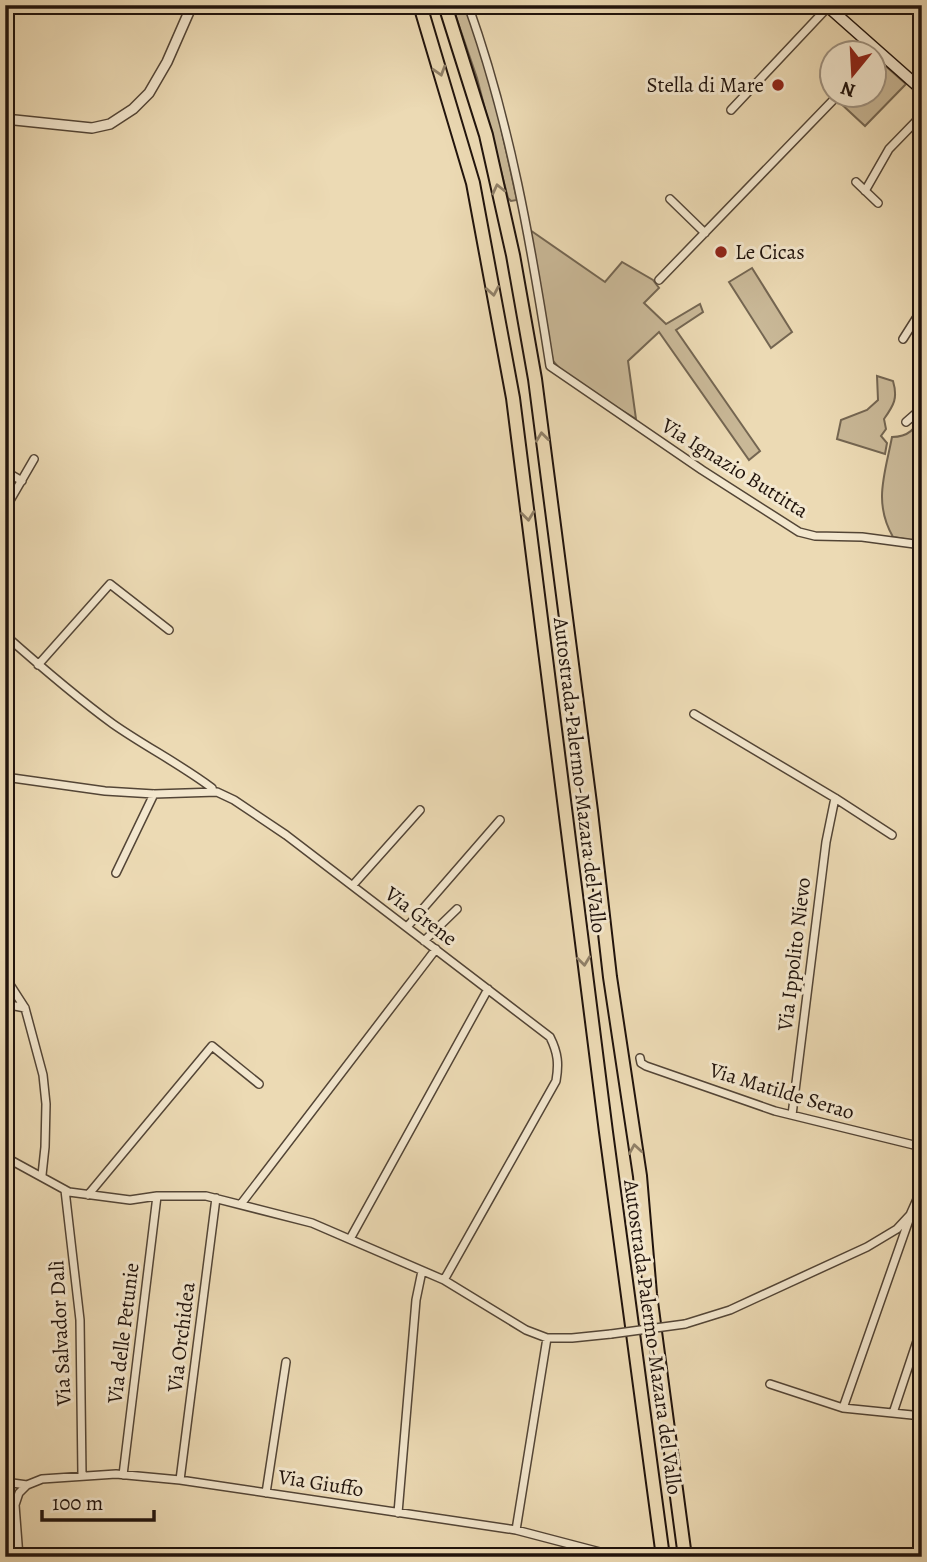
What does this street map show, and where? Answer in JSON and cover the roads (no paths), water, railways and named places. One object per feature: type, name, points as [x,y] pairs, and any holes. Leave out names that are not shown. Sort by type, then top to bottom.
[{"type":"highway","name":"Autostrada Palermo-Mazara del Vallo","points":[[420,5],[473,183],[513,398],[604,1119],[663,1557]]},
{"type":"highway","name":"Autostrada Palermo-Mazara del Vallo","points":[[445,5],[486,135],[513,255],[535,379],[610,977],[640,1176],[649,1294],[685,1557]]},
{"type":"main road","points":[[827,6],[860,38]]},
{"type":"main road","points":[[888,63],[920,85]]},
{"type":"street","points":[[5,119],[92,128],[110,124],[133,109],[149,93],[167,62],[192,5]]},
{"type":"street","name":"Via Ignazio Buttitta","points":[[468,5],[494,81],[506,130],[528,233],[550,366],[691,463],[799,532],[815,536],[862,537],[922,545]]},
{"type":"street","points":[[732,110],[827,6]]},
{"type":"street","points":[[659,280],[826,108]]},
{"type":"street","points":[[865,191],[889,149],[922,115]]},
{"type":"street","points":[[856,182],[878,203]]},
{"type":"street","points":[[670,199],[705,233]]},
{"type":"street","points":[[903,339],[922,309]]},
{"type":"street","points":[[906,422],[922,408]]},
{"type":"street","points":[[5,509],[34,459]]},
{"type":"street","points":[[5,471],[22,481]]},
{"type":"street","points":[[38,664],[110,584],[169,631]]},
{"type":"street","points":[[5,635],[114,724],[184,766],[212,788]]},
{"type":"street","points":[[694,714],[892,835]]},
{"type":"street","name":"Via Grene","points":[[5,777],[105,791],[154,794],[217,792],[234,800],[353,885],[550,1037],[557,1050],[559,1065],[556,1081],[444,1280]]},
{"type":"street","points":[[116,873],[154,794]]},
{"type":"street","name":"Via Ippolito Nievo","points":[[792,1115],[826,842],[835,798]]},
{"type":"street","points":[[353,885],[421,810]]},
{"type":"street","points":[[407,927],[500,820]]},
{"type":"street","points":[[424,941],[457,909]]},
{"type":"street","points":[[242,1205],[436,949]]},
{"type":"street","points":[[5,977],[25,1008],[43,1075],[46,1104],[42,1175]]},
{"type":"street","points":[[350,1239],[488,989]]},
{"type":"street","points":[[5,1004],[25,1008]]},
{"type":"street","points":[[88,1195],[212,1046],[259,1084]]},
{"type":"street","name":"Via Matilde Serao","points":[[640,1058],[641,1063],[646,1066],[775,1111],[922,1147]]},
{"type":"street","points":[[5,1157],[42,1175],[65,1191],[130,1200],[190,1195],[216,1198],[312,1223],[444,1280],[526,1330],[547,1338],[572,1338],[685,1324],[730,1310],[833,1264],[897,1229],[910,1215]]},
{"type":"street","points":[[843,1408],[910,1215],[922,1188]]},
{"type":"street","name":"Via Salvador Dalì","points":[[65,1191],[80,1320],[82,1475]]},
{"type":"street","name":"Via delle Petunie","points":[[123,1475],[157,1196]]},
{"type":"street","name":"Via Orchidea","points":[[180,1480],[216,1198]]},
{"type":"street","points":[[398,1513],[416,1300],[422,1271]]},
{"type":"street","points":[[893,1413],[922,1326]]},
{"type":"street","points":[[516,1530],[547,1338]]},
{"type":"street","points":[[266,1493],[286,1362]]},
{"type":"street","points":[[770,1384],[843,1408],[920,1416],[922,1406]]},
{"type":"street","name":"Via Giuffo","points":[[27,1485],[42,1479],[82,1475],[180,1480],[516,1530],[619,1557]]},
{"type":"street","points":[[5,1482],[27,1485]]},
{"type":"street","points":[[19,1557],[15,1505],[19,1493],[27,1485]]},
{"type":"place","name":"Stella di Mare","points":[[778,85]]},
{"type":"place","name":"Le Cicas","points":[[721,252]]}]
